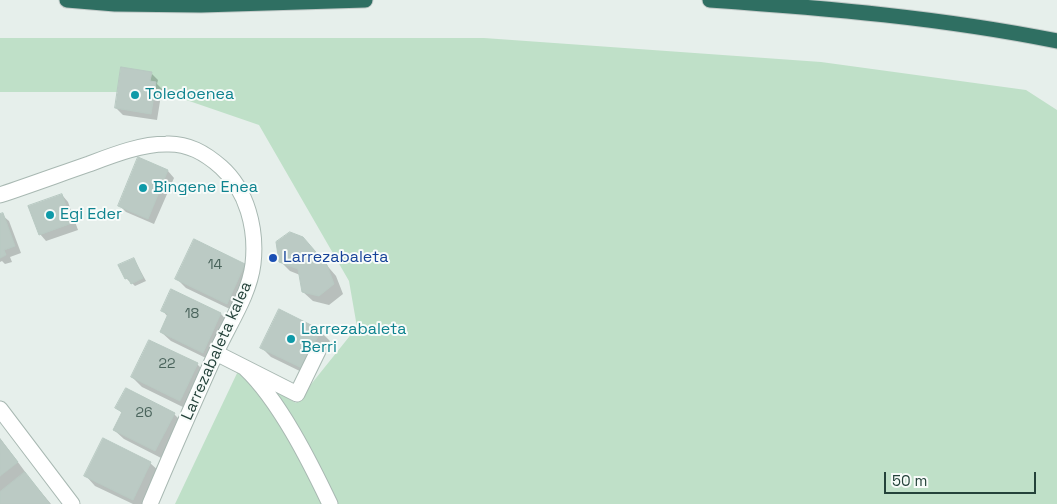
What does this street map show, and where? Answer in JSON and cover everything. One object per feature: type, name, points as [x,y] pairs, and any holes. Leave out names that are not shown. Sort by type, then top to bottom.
[{"type":"highway","points":[[67,0],[115,4],[201,5],[365,0]]},
{"type":"highway","points":[[710,0],[792,5],[900,17],[1000,29],[1057,41]]},
{"type":"street","name":"Larrezabaleta kalea","points":[[0,195],[124,151],[165,144],[188,147],[211,158],[227,172],[238,186],[247,208],[254,244],[253,264],[248,285],[150,504]]},
{"type":"street","points":[[216,353],[297,394],[318,351]]},
{"type":"street","points":[[245,368],[258,380],[279,411],[319,480],[330,504]]},
{"type":"street","points":[[0,408],[72,504]]},
{"type":"green space","points":[[0,38],[484,38],[821,62],[1026,90],[1057,110],[1057,504],[175,504],[239,369],[296,403],[357,327],[349,281],[259,125],[163,92],[0,92]]},
{"type":"building","name":"Toledoenea","points":[[121,67],[152,72],[150,81],[156,82],[151,114],[115,108]]},
{"type":"building","name":"Bingene Enea","points":[[138,157],[168,170],[148,219],[118,206]]},
{"type":"building","name":"Egi Eder","points":[[62,194],[72,223],[39,235],[28,206]]},
{"type":"building","points":[[3,213],[15,246],[4,250],[6,255],[0,258],[0,214]]},
{"type":"building","points":[[290,232],[303,237],[327,265],[334,284],[319,296],[302,292],[298,269],[279,262],[276,242]]},
{"type":"building","points":[[194,239],[245,264],[227,304],[175,279]]},
{"type":"building","points":[[134,258],[143,278],[131,284],[128,278],[125,279],[118,265]]},
{"type":"building","points":[[171,289],[221,313],[203,353],[160,332],[168,314],[161,311]]},
{"type":"building","name":"Larrezabaleta Berri","points":[[279,309],[321,330],[302,368],[260,348]]},
{"type":"building","points":[[149,340],[198,363],[180,401],[131,377]]},
{"type":"building","points":[[126,388],[175,413],[155,451],[113,430],[122,412],[115,408]]},
{"type":"building","points":[[103,438],[151,462],[133,500],[84,476]]},
{"type":"building","points":[[0,439],[18,462],[0,476]]},
{"type":"building","points":[[25,472],[50,504],[0,504],[0,492]]},
{"type":"place","name":"Toledoenea","points":[[135,95]]},
{"type":"place","name":"Bingene Enea","points":[[143,188]]},
{"type":"place","name":"Egi Eder","points":[[50,215]]},
{"type":"place","name":"Larrezabaleta","points":[[273,258]]},
{"type":"place","name":"Larrezabaleta Berri","points":[[291,339]]}]
